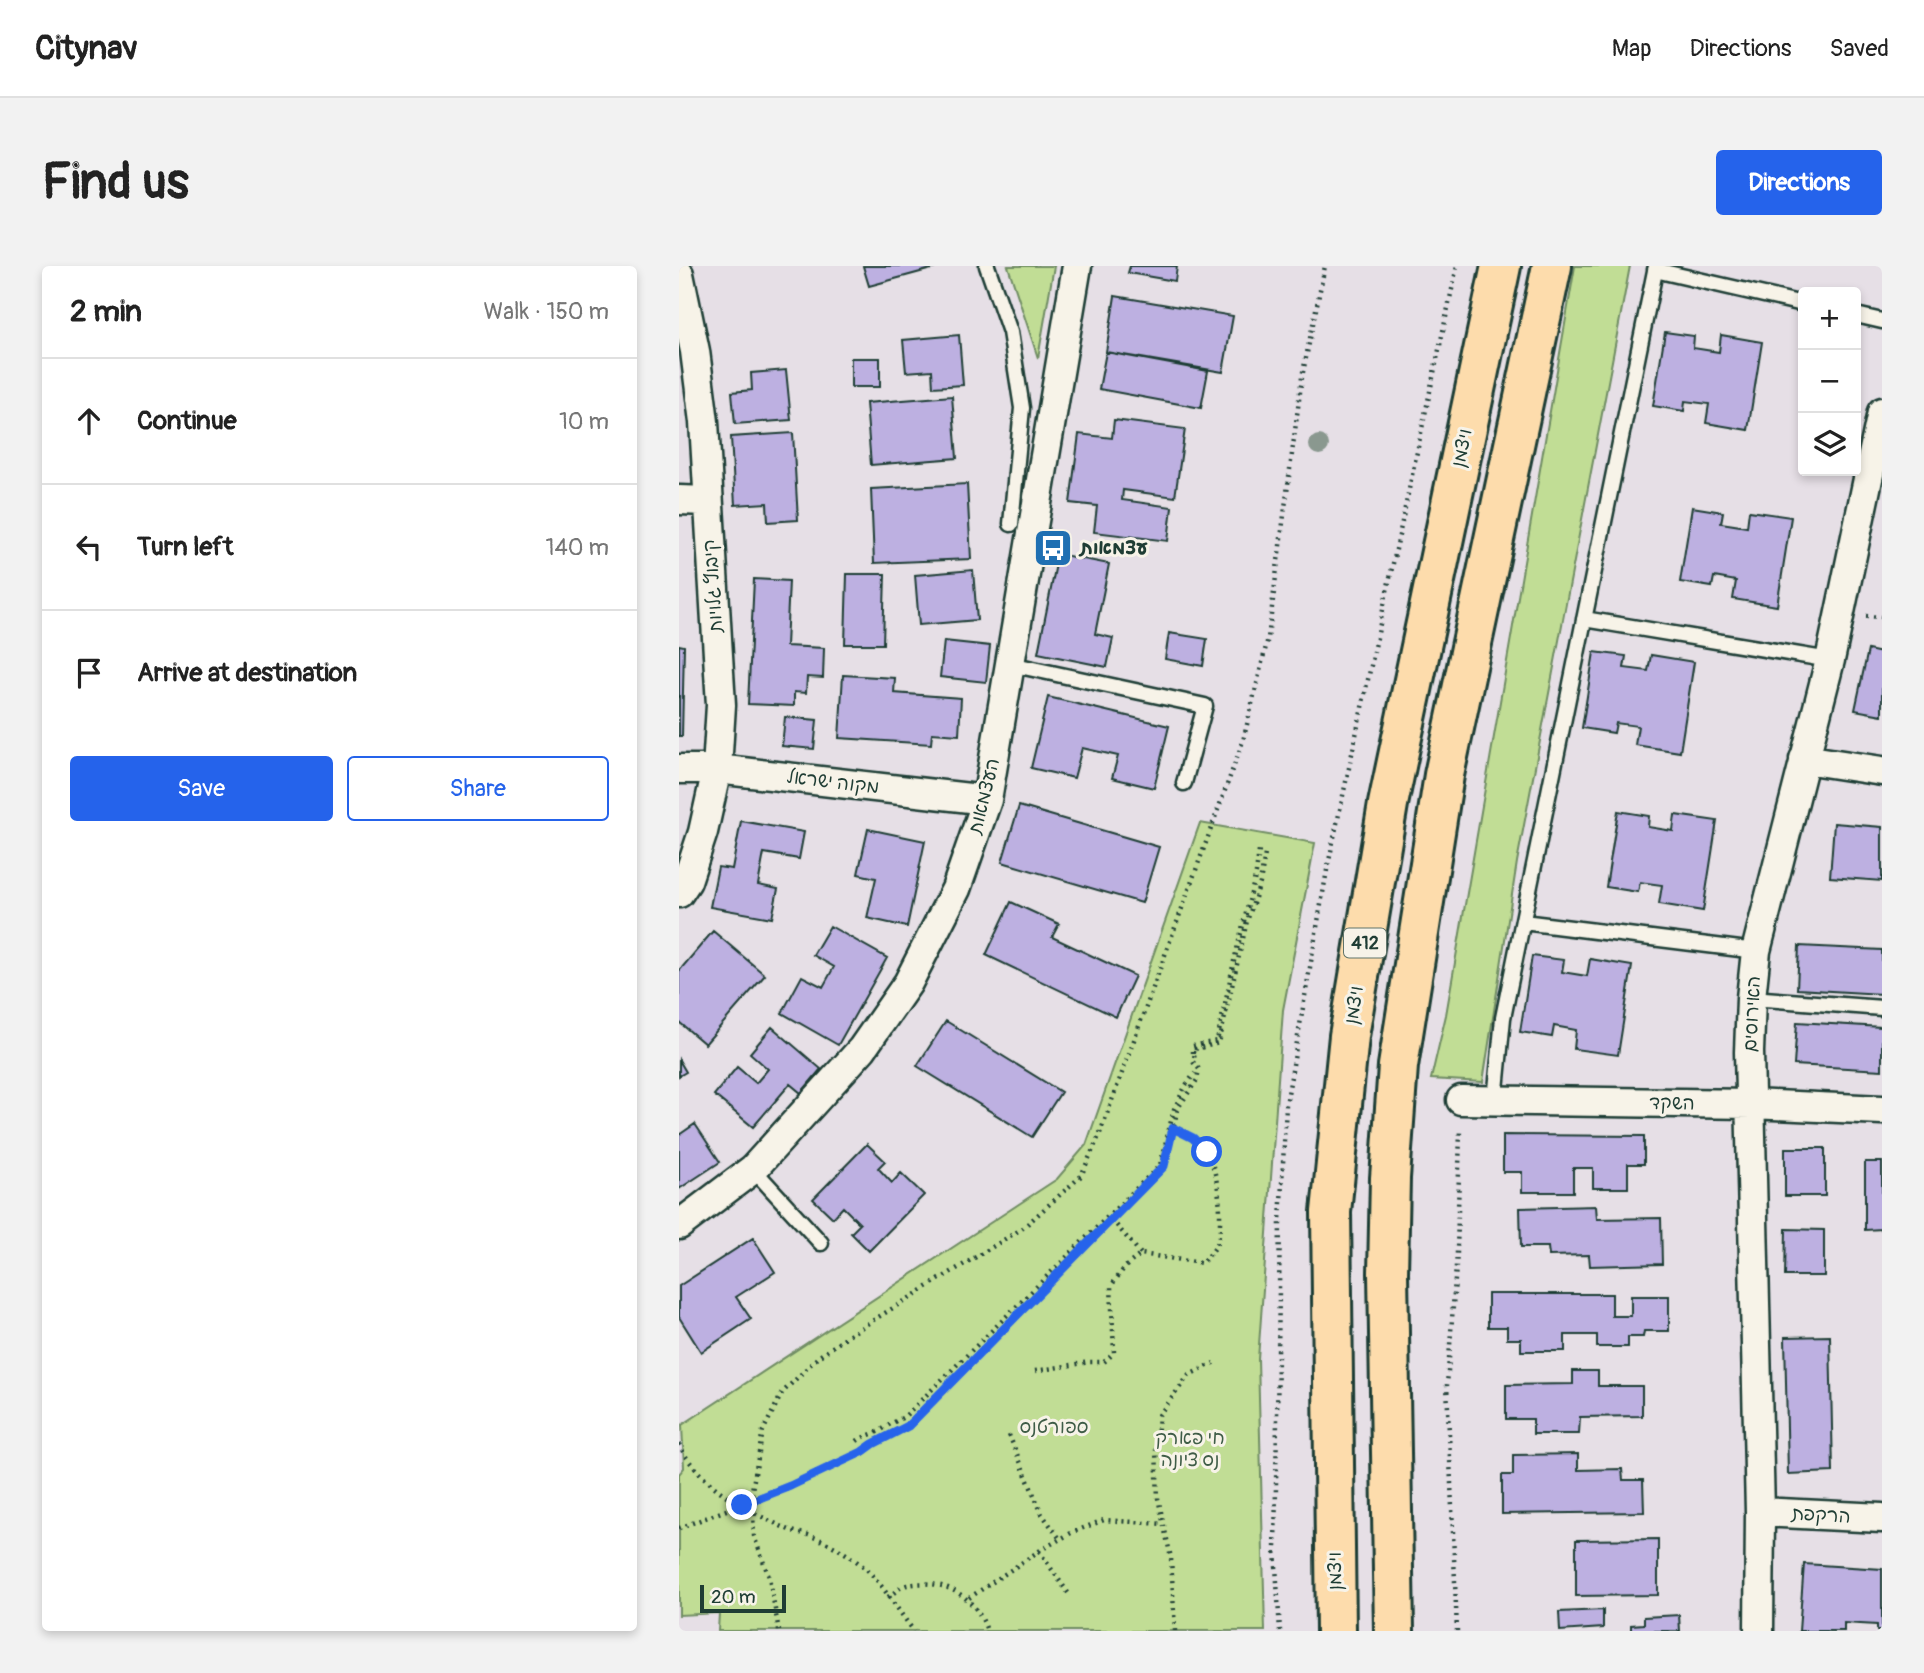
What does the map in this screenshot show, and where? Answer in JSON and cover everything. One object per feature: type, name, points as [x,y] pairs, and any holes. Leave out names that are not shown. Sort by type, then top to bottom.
[{"type":"main road","name":"ויצמן","points":[[1336,1631],[1331,1212],[1346,1060],[1388,804],[1501,266]]},
{"type":"main road","name":"412","points":[[1394,1631],[1388,1259],[1389,1178],[1398,1066],[1444,775],[1552,266]]},
{"type":"street","name":"העצמאות","points":[[679,1224],[753,1169],[862,1049],[908,983],[956,889],[987,800],[1077,266]]},
{"type":"street","name":"קיבוץ גלויות","points":[[679,274],[697,363],[704,422],[720,705],[717,769],[703,832],[687,880],[679,893]]},
{"type":"street","name":"האירוסים","points":[[1759,1631],[1760,1512],[1749,1052],[1751,998],[1756,951],[1830,660],[1882,412]]},
{"type":"street","points":[[679,500],[708,500]]},
{"type":"street","points":[[1804,759],[1882,771]]},
{"type":"street","name":"מקוה ישראל","points":[[679,769],[717,769],[987,800]]},
{"type":"street","name":"השקד","points":[[1461,1100],[1752,1104],[1882,1110]]},
{"type":"street","name":"הרקפת","points":[[1760,1512],[1882,1518]]},
{"type":"lane","points":[[987,266],[1010,331],[1022,408],[1011,524]]},
{"type":"lane","points":[[1495,1100],[1503,1018],[1656,268],[1798,303]]},
{"type":"lane","points":[[1861,316],[1882,321]]},
{"type":"lane","points":[[1584,619],[1830,660]]},
{"type":"lane","points":[[1010,664],[1205,706],[1184,783]]},
{"type":"lane","points":[[1523,922],[1756,951]]},
{"type":"lane","points":[[1751,998],[1882,1008]]},
{"type":"lane","points":[[753,1169],[821,1243]]},
{"type":"path","points":[[779,1631],[769,1577],[754,1536],[752,1490],[764,1431],[782,1393],[818,1357],[854,1332],[1023,1228],[1081,1176],[1099,1136],[1243,741],[1268,638],[1302,377],[1325,266]]},
{"type":"path","points":[[679,1528],[790,1486],[862,1452],[908,1426],[1164,1166],[1178,1108],[1197,1080],[1199,1069],[1193,1062],[1196,1049],[1219,1043],[1247,921],[1260,883],[1262,853],[1217,1041],[1193,1046],[1192,1065],[1196,1070],[1174,1109],[1160,1165],[904,1417],[856,1441]]},
{"type":"path","points":[[1457,1631],[1447,1385],[1457,1253],[1461,1100]]},
{"type":"path","points":[[1112,1220],[1141,1254],[1202,1263],[1217,1244],[1220,1212],[1216,1178],[1207,1152],[1193,1138],[1173,1128]]},
{"type":"path","points":[[1035,1371],[1104,1362],[1114,1353],[1111,1286],[1125,1267],[1141,1254]]},
{"type":"path","points":[[1175,1631],[1171,1558],[1157,1486],[1159,1415],[1189,1375],[1214,1363]]},
{"type":"path","points":[[1009,1435],[1042,1514],[1060,1539]]},
{"type":"path","points":[[679,1447],[685,1458],[715,1487],[742,1505],[791,1530],[813,1536],[867,1569],[913,1631]]},
{"type":"path","points":[[969,1598],[1039,1551],[1104,1520],[1163,1524]]},
{"type":"path","points":[[1039,1551],[1071,1597]]},
{"type":"path","points":[[888,1597],[904,1585],[946,1588],[969,1598],[982,1615],[988,1631]]},
{"type":"green space","points":[[1008,266],[1054,266],[1038,358]]},
{"type":"green space","points":[[1575,266],[1630,266],[1517,862],[1483,1082],[1431,1079],[1446,1015]]},
{"type":"green space","name":"ספורטנס","points":[[1200,823],[1315,843],[1283,1010],[1258,1359],[1265,1631],[718,1631],[719,1613],[679,1615],[679,1474],[684,1468],[682,1425],[1057,1179],[1086,1145]]},
{"type":"building","points":[[863,266],[934,266],[935,268],[869,286]]},
{"type":"building","points":[[1130,266],[1177,266],[1175,281],[1128,273]]},
{"type":"building","points":[[1115,296],[1233,316],[1223,372],[1106,352]]},
{"type":"building","points":[[1665,332],[1694,336],[1693,348],[1719,352],[1721,335],[1762,342],[1748,430],[1706,423],[1709,404],[1685,401],[1684,411],[1653,406]]},
{"type":"building","points":[[959,335],[963,385],[933,387],[932,370],[906,372],[903,340]]},
{"type":"building","points":[[1106,352],[1208,371],[1201,408],[1099,389]]},
{"type":"building","points":[[851,358],[880,358],[880,387],[851,387]]},
{"type":"building","points":[[786,370],[791,420],[735,424],[732,392],[752,390],[751,373]]},
{"type":"building","points":[[952,396],[957,458],[871,465],[866,403]]},
{"type":"building","points":[[1114,420],[1185,429],[1175,497],[1123,490],[1122,500],[1172,507],[1168,541],[1094,532],[1097,506],[1070,503],[1079,434],[1112,438]]},
{"type":"building","points":[[793,433],[798,520],[768,522],[767,503],[735,505],[731,437]]},
{"type":"building","points":[[967,484],[971,559],[874,563],[871,489]]},
{"type":"building","points":[[1692,507],[1723,512],[1721,523],[1747,527],[1749,511],[1791,517],[1777,606],[1733,599],[1736,581],[1714,577],[1712,587],[1680,582]]},
{"type":"building","points":[[1058,554],[1109,564],[1095,634],[1113,638],[1107,667],[1038,653]]},
{"type":"building","points":[[973,570],[977,620],[919,625],[915,575]]},
{"type":"building","points":[[847,574],[885,574],[883,644],[845,644]]},
{"type":"building","points":[[754,579],[789,581],[786,646],[824,648],[823,678],[807,677],[806,693],[794,692],[794,706],[748,704]]},
{"type":"building","points":[[1169,633],[1207,639],[1203,666],[1165,659]]},
{"type":"building","points":[[944,641],[990,646],[986,682],[940,677]]},
{"type":"building","points":[[679,645],[684,646],[682,736],[679,736]]},
{"type":"building","points":[[1868,650],[1882,653],[1882,715],[1855,710]]},
{"type":"building","points":[[1594,652],[1626,656],[1624,668],[1648,671],[1651,655],[1694,662],[1680,752],[1635,745],[1638,726],[1616,723],[1614,733],[1582,728]]},
{"type":"building","points":[[843,675],[895,678],[894,693],[961,698],[959,735],[932,733],[931,744],[839,738]]},
{"type":"building","points":[[1048,697],[1169,726],[1154,788],[1112,778],[1118,756],[1082,748],[1074,778],[1031,768]]},
{"type":"building","points":[[785,717],[817,720],[814,749],[782,746]]},
{"type":"building","points":[[1019,806],[1159,847],[1142,903],[1002,862]]},
{"type":"building","points":[[1618,811],[1649,816],[1648,827],[1673,831],[1675,815],[1717,821],[1703,911],[1659,904],[1662,885],[1640,882],[1638,892],[1606,887]]},
{"type":"building","points":[[741,821],[804,832],[799,859],[764,853],[758,885],[778,889],[772,918],[710,907],[718,867],[732,869]]},
{"type":"building","points":[[1834,823],[1882,827],[1882,881],[1830,877]]},
{"type":"building","points":[[868,829],[925,841],[907,927],[867,918],[876,878],[858,874]]},
{"type":"building","points":[[1011,902],[1059,924],[1052,937],[1135,976],[1116,1017],[986,955]]},
{"type":"building","points":[[830,926],[887,958],[838,1045],[782,1013],[802,976],[823,987],[834,967],[813,955]]},
{"type":"building","points":[[713,931],[765,975],[705,1044],[679,1022],[679,971]]},
{"type":"building","points":[[1799,946],[1882,950],[1882,994],[1797,989]]},
{"type":"building","points":[[1532,956],[1564,960],[1562,972],[1587,976],[1590,959],[1632,966],[1618,1055],[1574,1049],[1576,1030],[1554,1026],[1552,1037],[1520,1032]]},
{"type":"building","points":[[946,1021],[1061,1092],[1032,1137],[917,1066]]},
{"type":"building","points":[[1797,1022],[1882,1027],[1882,1070],[1794,1065]]},
{"type":"building","points":[[772,1027],[821,1069],[801,1093],[790,1084],[753,1127],[714,1095],[737,1067],[756,1083],[768,1069],[750,1053]]},
{"type":"building","points":[[679,1060],[686,1072],[679,1076]]},
{"type":"building","points":[[695,1124],[720,1162],[679,1189],[679,1135]]},
{"type":"building","points":[[1503,1135],[1644,1136],[1644,1164],[1628,1164],[1628,1188],[1593,1188],[1593,1168],[1573,1168],[1573,1192],[1522,1192],[1522,1172],[1503,1172]]},
{"type":"building","points":[[867,1144],[885,1161],[878,1168],[892,1183],[901,1173],[924,1195],[869,1251],[851,1233],[860,1224],[843,1207],[833,1218],[813,1199]]},
{"type":"building","points":[[1785,1148],[1825,1148],[1825,1196],[1785,1196]]},
{"type":"building","points":[[1865,1162],[1882,1162],[1882,1229],[1865,1230]]},
{"type":"building","points":[[1596,1206],[1597,1219],[1661,1218],[1662,1264],[1590,1266],[1589,1255],[1549,1256],[1548,1247],[1521,1247],[1520,1208]]},
{"type":"building","points":[[1786,1229],[1824,1230],[1824,1276],[1785,1276]]},
{"type":"building","points":[[753,1238],[775,1272],[736,1297],[751,1319],[701,1352],[679,1317],[679,1286]]},
{"type":"building","points":[[1488,1294],[1612,1294],[1612,1316],[1631,1316],[1631,1296],[1669,1296],[1669,1331],[1644,1331],[1643,1337],[1628,1337],[1628,1347],[1597,1347],[1597,1335],[1565,1335],[1565,1351],[1521,1351],[1521,1339],[1507,1339],[1507,1327],[1488,1327]]},
{"type":"building","points":[[1830,1336],[1833,1472],[1788,1474],[1785,1337]]},
{"type":"building","points":[[1573,1371],[1598,1371],[1598,1386],[1642,1386],[1642,1416],[1580,1417],[1579,1434],[1533,1434],[1533,1419],[1506,1419],[1506,1385],[1573,1384]]},
{"type":"building","points":[[1578,1454],[1578,1470],[1622,1469],[1623,1480],[1643,1480],[1644,1512],[1502,1514],[1502,1475],[1513,1475],[1513,1455]]},
{"type":"building","points":[[1658,1539],[1658,1595],[1576,1596],[1576,1540]]},
{"type":"building","points":[[1804,1564],[1882,1569],[1882,1631],[1877,1631],[1877,1625],[1844,1623],[1844,1631],[1799,1631]]},
{"type":"building","points":[[1603,1610],[1603,1628],[1560,1631],[1559,1612]]},
{"type":"building","points":[[1679,1615],[1680,1631],[1631,1631],[1631,1625],[1644,1624],[1644,1617]]},
{"type":"place","name":"עצמאות","points":[[1053,548]]},
{"type":"route","points":[[742,1505],[862,1452],[908,1426],[1164,1166],[1173,1128],[1193,1138],[1207,1152]]},
{"type":"park label","name":"חי פארק נס ציונה","points":[[1190,1449]]}]
